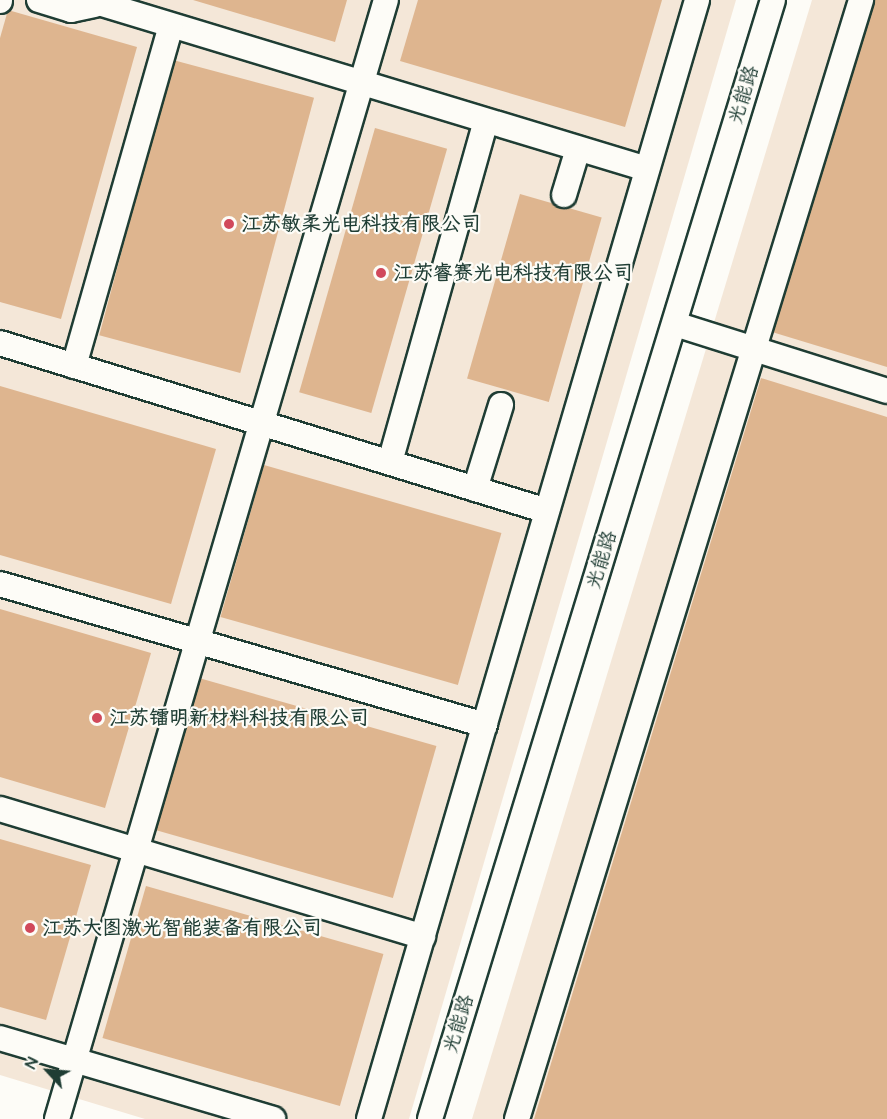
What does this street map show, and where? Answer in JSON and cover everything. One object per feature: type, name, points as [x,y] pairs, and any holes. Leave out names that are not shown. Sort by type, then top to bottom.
[{"type":"street","points":[[39,0],[71,10],[92,3],[647,169]]},
{"type":"street","points":[[57,1119],[386,0]]},
{"type":"street","points":[[369,1119],[697,0]]},
{"type":"street","name":"光能路","points":[[430,1119],[675,324],[772,0]]},
{"type":"street","points":[[517,1119],[861,0]]},
{"type":"street","points":[[74,366],[170,28]]},
{"type":"street","points":[[390,462],[486,121]]},
{"type":"street","points":[[564,195],[578,148]]},
{"type":"street","points":[[675,324],[887,391]]},
{"type":"street","points":[[0,343],[547,510]]},
{"type":"street","points":[[475,489],[501,405]]},
{"type":"street","points":[[0,584],[484,725]]},
{"type":"street","points":[[0,810],[423,937]]},
{"type":"street","points":[[0,1038],[273,1119]]},
{"type":"shaded area","points":[[0,0],[736,0],[409,1119],[145,1119],[0,1075]]},
{"type":"shaded area","points":[[812,0],[887,0],[887,1119],[472,1119]]},
{"type":"building","points":[[193,0],[347,0],[335,42]]},
{"type":"building","points":[[418,0],[662,0],[625,127],[400,61]]},
{"type":"building","points":[[874,0],[887,0],[887,367],[772,332]]},
{"type":"building","points":[[8,10],[137,47],[61,319],[0,302],[0,38]]},
{"type":"building","points":[[173,60],[314,98],[240,373],[99,335]]},
{"type":"building","points":[[375,128],[447,149],[371,413],[299,392]]},
{"type":"building","points":[[520,194],[602,217],[549,402],[467,379]]},
{"type":"building","points":[[761,378],[887,417],[887,1119],[534,1119]]},
{"type":"building","points":[[0,386],[216,449],[171,604],[0,555]]},
{"type":"building","points":[[264,465],[501,533],[458,685],[220,617]]},
{"type":"building","points":[[0,609],[151,653],[105,808],[0,777]]},
{"type":"building","points":[[199,678],[436,746],[393,898],[155,830]]},
{"type":"building","points":[[0,839],[91,865],[46,1020],[0,1007]]},
{"type":"building","points":[[146,886],[383,954],[340,1106],[102,1038]]},
{"type":"place","name":"江苏敏柔光电科技有限公司","points":[[229,224]]},
{"type":"place","name":"江苏睿赛光电科技有限公司","points":[[381,273]]},
{"type":"place","name":"江苏镭明新材料科技有限公司","points":[[97,718]]},
{"type":"place","name":"江苏大图激光智能装备有限公司","points":[[30,928]]}]
